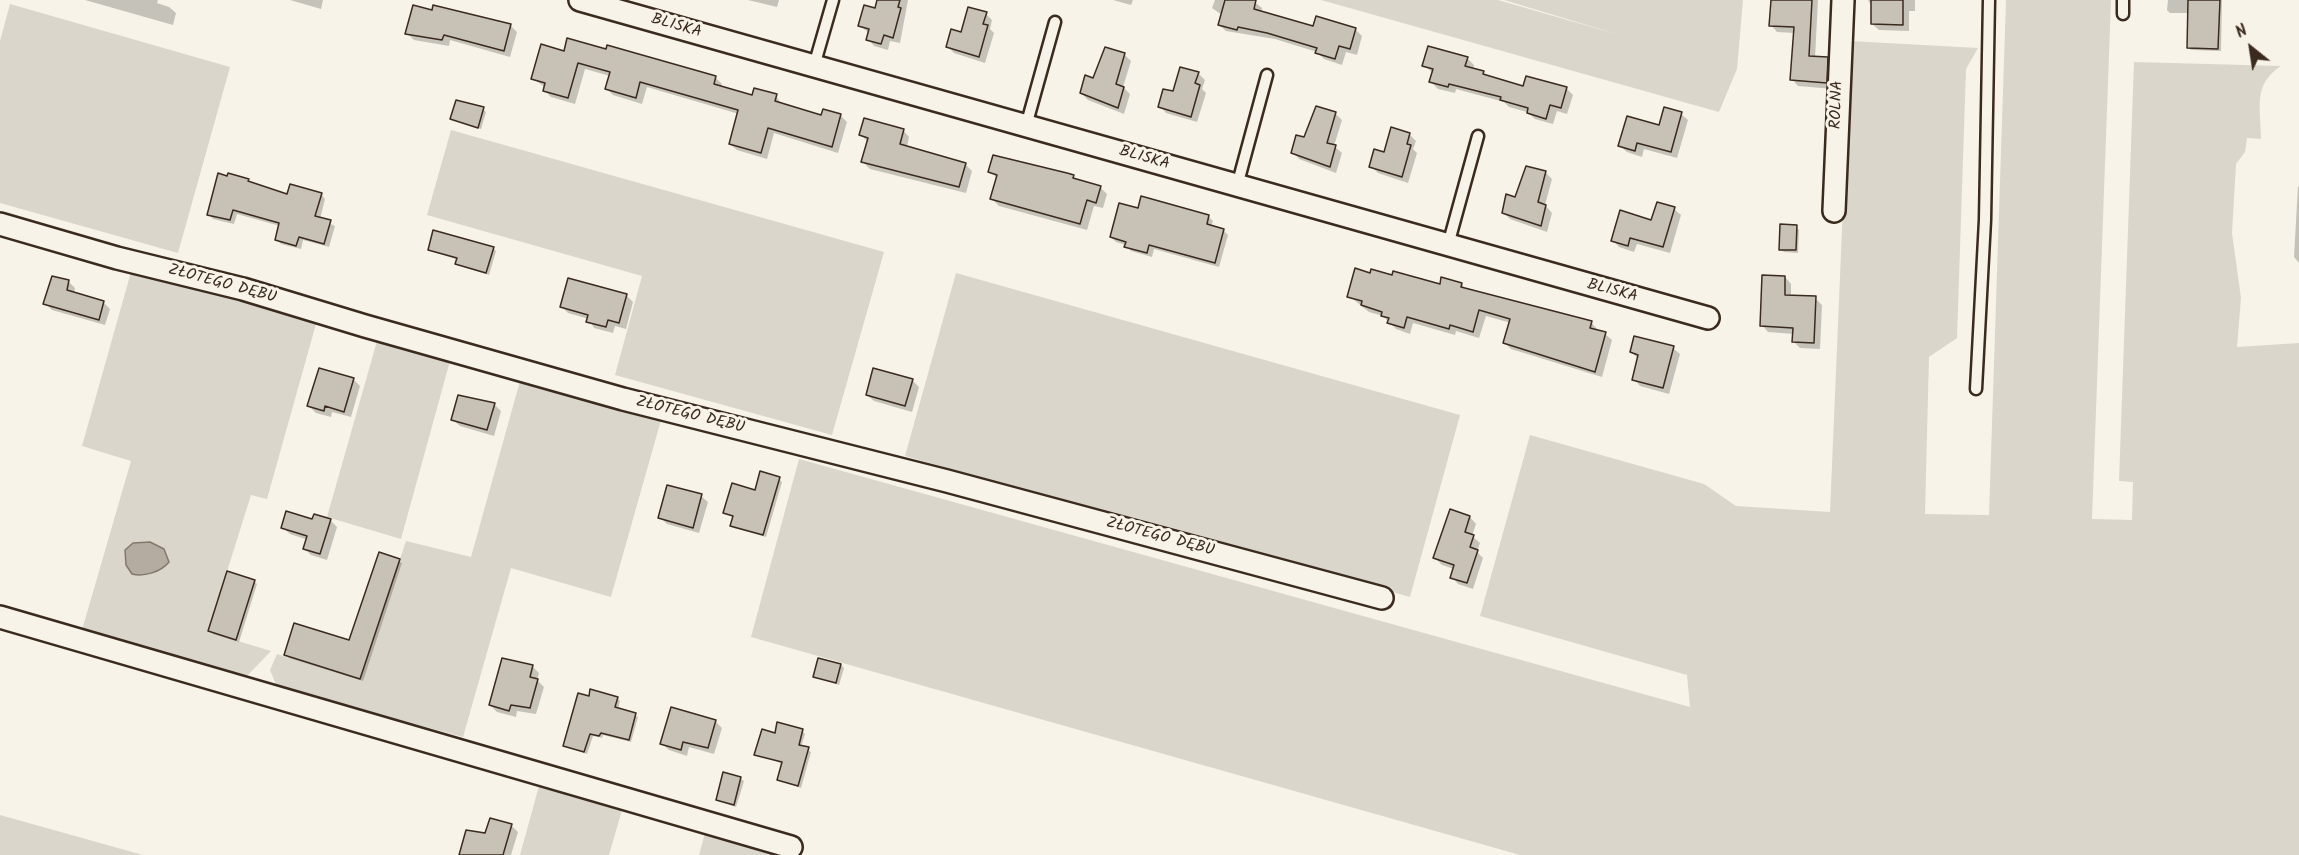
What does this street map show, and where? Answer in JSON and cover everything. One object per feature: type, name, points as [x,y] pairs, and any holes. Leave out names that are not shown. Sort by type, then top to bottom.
[{"type":"street","name":"BLISKA","points":[[580,0],[608,4],[814,66],[1708,318]]},
{"type":"street","name":"ROLNA","points":[[1834,210],[1843,0]]},
{"type":"street","name":"ZŁOTEGO DĘBU","points":[[0,224],[117,258],[243,289],[376,330],[623,399],[947,481],[1382,598]]},
{"type":"street","points":[[0,617],[791,847]]},
{"type":"lane","points":[[814,66],[833,0]]},
{"type":"lane","points":[[1976,389],[1985,220],[1989,0]]},
{"type":"lane","points":[[2123,0],[2123,14]]},
{"type":"lane","points":[[1026,126],[1055,22]]},
{"type":"lane","points":[[1237,186],[1267,75]]},
{"type":"lane","points":[[1448,245],[1478,136]]},
{"type":"shaded area","points":[[1321,0],[1498,0],[1623,36],[1504,0],[1743,0],[1737,69],[1719,112]]},
{"type":"shaded area","points":[[2006,0],[2111,0],[2092,519],[2132,520],[2133,482],[2119,481],[2134,62],[2281,66],[2272,73],[2262,89],[2260,98],[2261,139],[2247,138],[2245,152],[2236,164],[2232,233],[2241,298],[2237,347],[2299,343],[2299,855],[1520,855],[751,637],[799,459],[1690,707],[1687,675],[1480,616],[1530,435],[1704,484],[1736,506],[1830,512],[1850,41],[1978,48],[1966,69],[1957,338],[1929,357],[1925,514],[1989,515]]},
{"type":"shaded area","points":[[10,4],[230,67],[178,253],[0,203],[0,41]]},
{"type":"shaded area","points":[[451,130],[884,252],[832,435],[615,375],[642,276],[427,215]]},
{"type":"shaded area","points":[[131,272],[274,309],[316,324],[267,499],[251,495],[208,632],[271,651],[246,677],[82,630],[131,461],[82,446]]},
{"type":"shaded area","points":[[956,273],[1460,415],[1410,597],[905,456]]},
{"type":"shaded area","points":[[377,341],[450,361],[401,539],[327,517]]},
{"type":"shaded area","points":[[520,381],[661,420],[611,597],[511,568],[463,737],[277,687],[270,670],[277,654],[360,679],[406,541],[471,557]]},
{"type":"shaded area","points":[[150,542],[164,549],[169,562],[162,569],[152,573],[132,574],[126,565],[125,550],[133,543]]},
{"type":"shaded area","points":[[539,786],[622,810],[609,855],[520,855]]},
{"type":"shaded area","points":[[0,815],[143,855],[0,855]]},
{"type":"shaded area","points":[[705,833],[783,855],[699,855]]},
{"type":"building","points":[[877,0],[900,0],[898,7],[901,8],[893,38],[884,35],[881,44],[866,40],[869,29],[858,26],[864,5],[875,8]]},
{"type":"building","points":[[1225,0],[1256,0],[1254,9],[1313,26],[1316,16],[1356,28],[1350,49],[1339,46],[1335,59],[1315,53],[1317,48],[1267,33],[1238,27],[1237,30],[1218,25]]},
{"type":"building","points":[[1771,0],[1812,0],[1809,56],[1828,57],[1827,83],[1790,80],[1794,27],[1769,26]]},
{"type":"building","points":[[1871,0],[1903,0],[1903,25],[1871,24]]},
{"type":"building","points":[[2188,0],[2220,0],[2218,49],[2187,48]]},
{"type":"building","points":[[413,5],[432,10],[433,5],[511,24],[504,51],[444,35],[442,40],[405,34]]},
{"type":"building","points":[[968,7],[987,12],[983,24],[988,25],[979,57],[946,47],[951,29],[961,32]]},
{"type":"building","points":[[567,38],[606,49],[607,45],[716,76],[714,84],[752,95],[754,88],[777,94],[775,101],[821,115],[823,109],[841,114],[832,147],[768,128],[761,153],[729,144],[738,110],[640,82],[636,98],[605,89],[610,72],[578,63],[568,98],[543,91],[545,83],[531,79],[541,44],[564,51]]},
{"type":"building","points":[[1428,46],[1468,57],[1465,66],[1523,86],[1526,76],[1567,87],[1561,108],[1550,105],[1546,119],[1527,113],[1528,108],[1500,100],[1501,97],[1449,84],[1448,87],[1429,82],[1433,69],[1422,66]]},
{"type":"building","points":[[1105,47],[1125,53],[1116,84],[1124,87],[1118,108],[1080,93],[1085,75],[1093,78]]},
{"type":"building","points":[[1180,67],[1199,72],[1195,83],[1200,85],[1191,117],[1158,107],[1163,89],[1173,91]]},
{"type":"building","points":[[456,100],[484,107],[478,128],[450,119]]},
{"type":"building","points":[[1316,106],[1336,112],[1327,143],[1336,145],[1330,167],[1291,153],[1296,135],[1304,137]]},
{"type":"building","points":[[1664,107],[1682,112],[1671,152],[1637,143],[1635,151],[1618,146],[1627,116],[1659,125]]},
{"type":"building","points":[[864,118],[904,129],[900,144],[966,163],[959,187],[861,162],[868,138],[859,135]]},
{"type":"building","points":[[1391,127],[1410,133],[1407,144],[1411,145],[1402,177],[1369,167],[1374,149],[1384,152]]},
{"type":"building","points":[[993,155],[1074,175],[1073,178],[1101,186],[1096,203],[1087,200],[1080,224],[990,199],[997,175],[988,172]]},
{"type":"building","points":[[1526,166],[1546,171],[1538,202],[1546,205],[1541,226],[1502,213],[1506,194],[1515,197]]},
{"type":"building","points":[[218,173],[227,176],[228,173],[249,179],[248,181],[287,194],[290,184],[322,193],[315,216],[331,220],[324,244],[299,237],[296,246],[275,240],[279,223],[233,210],[230,220],[207,215]]},
{"type":"building","points":[[1141,196],[1209,215],[1207,224],[1224,229],[1215,263],[1149,245],[1147,253],[1124,247],[1126,242],[1110,237],[1119,203],[1138,208]]},
{"type":"building","points":[[1657,202],[1675,207],[1663,247],[1630,238],[1628,246],[1611,241],[1620,210],[1651,220]]},
{"type":"building","points":[[1780,224],[1797,225],[1796,250],[1779,250]]},
{"type":"building","points":[[433,230],[494,247],[486,273],[455,264],[457,258],[428,250]]},
{"type":"building","points":[[1355,268],[1370,273],[1371,269],[1392,275],[1393,271],[1440,284],[1441,277],[1462,283],[1461,287],[1592,321],[1590,328],[1606,332],[1595,372],[1503,343],[1510,319],[1479,310],[1473,332],[1450,325],[1449,329],[1407,317],[1404,328],[1387,323],[1389,318],[1381,316],[1382,312],[1361,305],[1362,301],[1347,297]]},
{"type":"building","points":[[1762,275],[1785,276],[1785,295],[1816,296],[1814,343],[1792,342],[1793,328],[1760,326]]},
{"type":"building","points":[[52,276],[69,280],[67,290],[104,301],[99,320],[43,304]]},
{"type":"building","points":[[568,278],[627,294],[619,323],[608,320],[606,327],[586,322],[588,315],[560,307]]},
{"type":"building","points":[[1634,336],[1674,346],[1663,388],[1632,380],[1638,355],[1630,352]]},
{"type":"building","points":[[319,368],[354,378],[344,412],[325,406],[324,411],[307,406]]},
{"type":"building","points":[[873,368],[913,379],[905,406],[866,395]]},
{"type":"building","points":[[458,395],[495,403],[487,430],[451,420]]},
{"type":"building","points":[[760,471],[780,477],[763,535],[730,526],[733,516],[723,513],[732,483],[755,490]]},
{"type":"building","points":[[667,485],[702,494],[693,528],[658,518]]},
{"type":"building","points":[[1450,509],[1470,516],[1465,532],[1474,535],[1470,547],[1478,550],[1467,583],[1450,578],[1454,565],[1433,558]]},
{"type":"building","points":[[286,511],[312,519],[314,514],[331,519],[320,554],[303,549],[307,536],[281,528]]},
{"type":"building","points":[[379,552],[400,559],[360,679],[284,655],[294,623],[349,640]]},
{"type":"building","points":[[227,571],[255,580],[236,640],[208,631]]},
{"type":"building","points":[[502,658],[533,665],[530,677],[538,679],[530,708],[511,705],[509,711],[489,705]]},
{"type":"building","points":[[818,658],[841,664],[836,683],[813,677]]},
{"type":"building","points":[[590,689],[618,697],[615,707],[636,713],[629,740],[601,733],[599,736],[590,734],[584,752],[563,746],[578,693],[589,696]]},
{"type":"building","points":[[671,707],[716,720],[708,748],[683,742],[681,750],[660,744]]},
{"type":"building","points":[[777,722],[803,729],[799,745],[809,747],[798,786],[777,780],[782,762],[754,755],[762,729],[775,733]]},
{"type":"building","points":[[723,772],[741,777],[734,805],[716,800]]},
{"type":"building","points":[[490,818],[512,824],[503,855],[459,855],[466,830],[485,833]]}]
